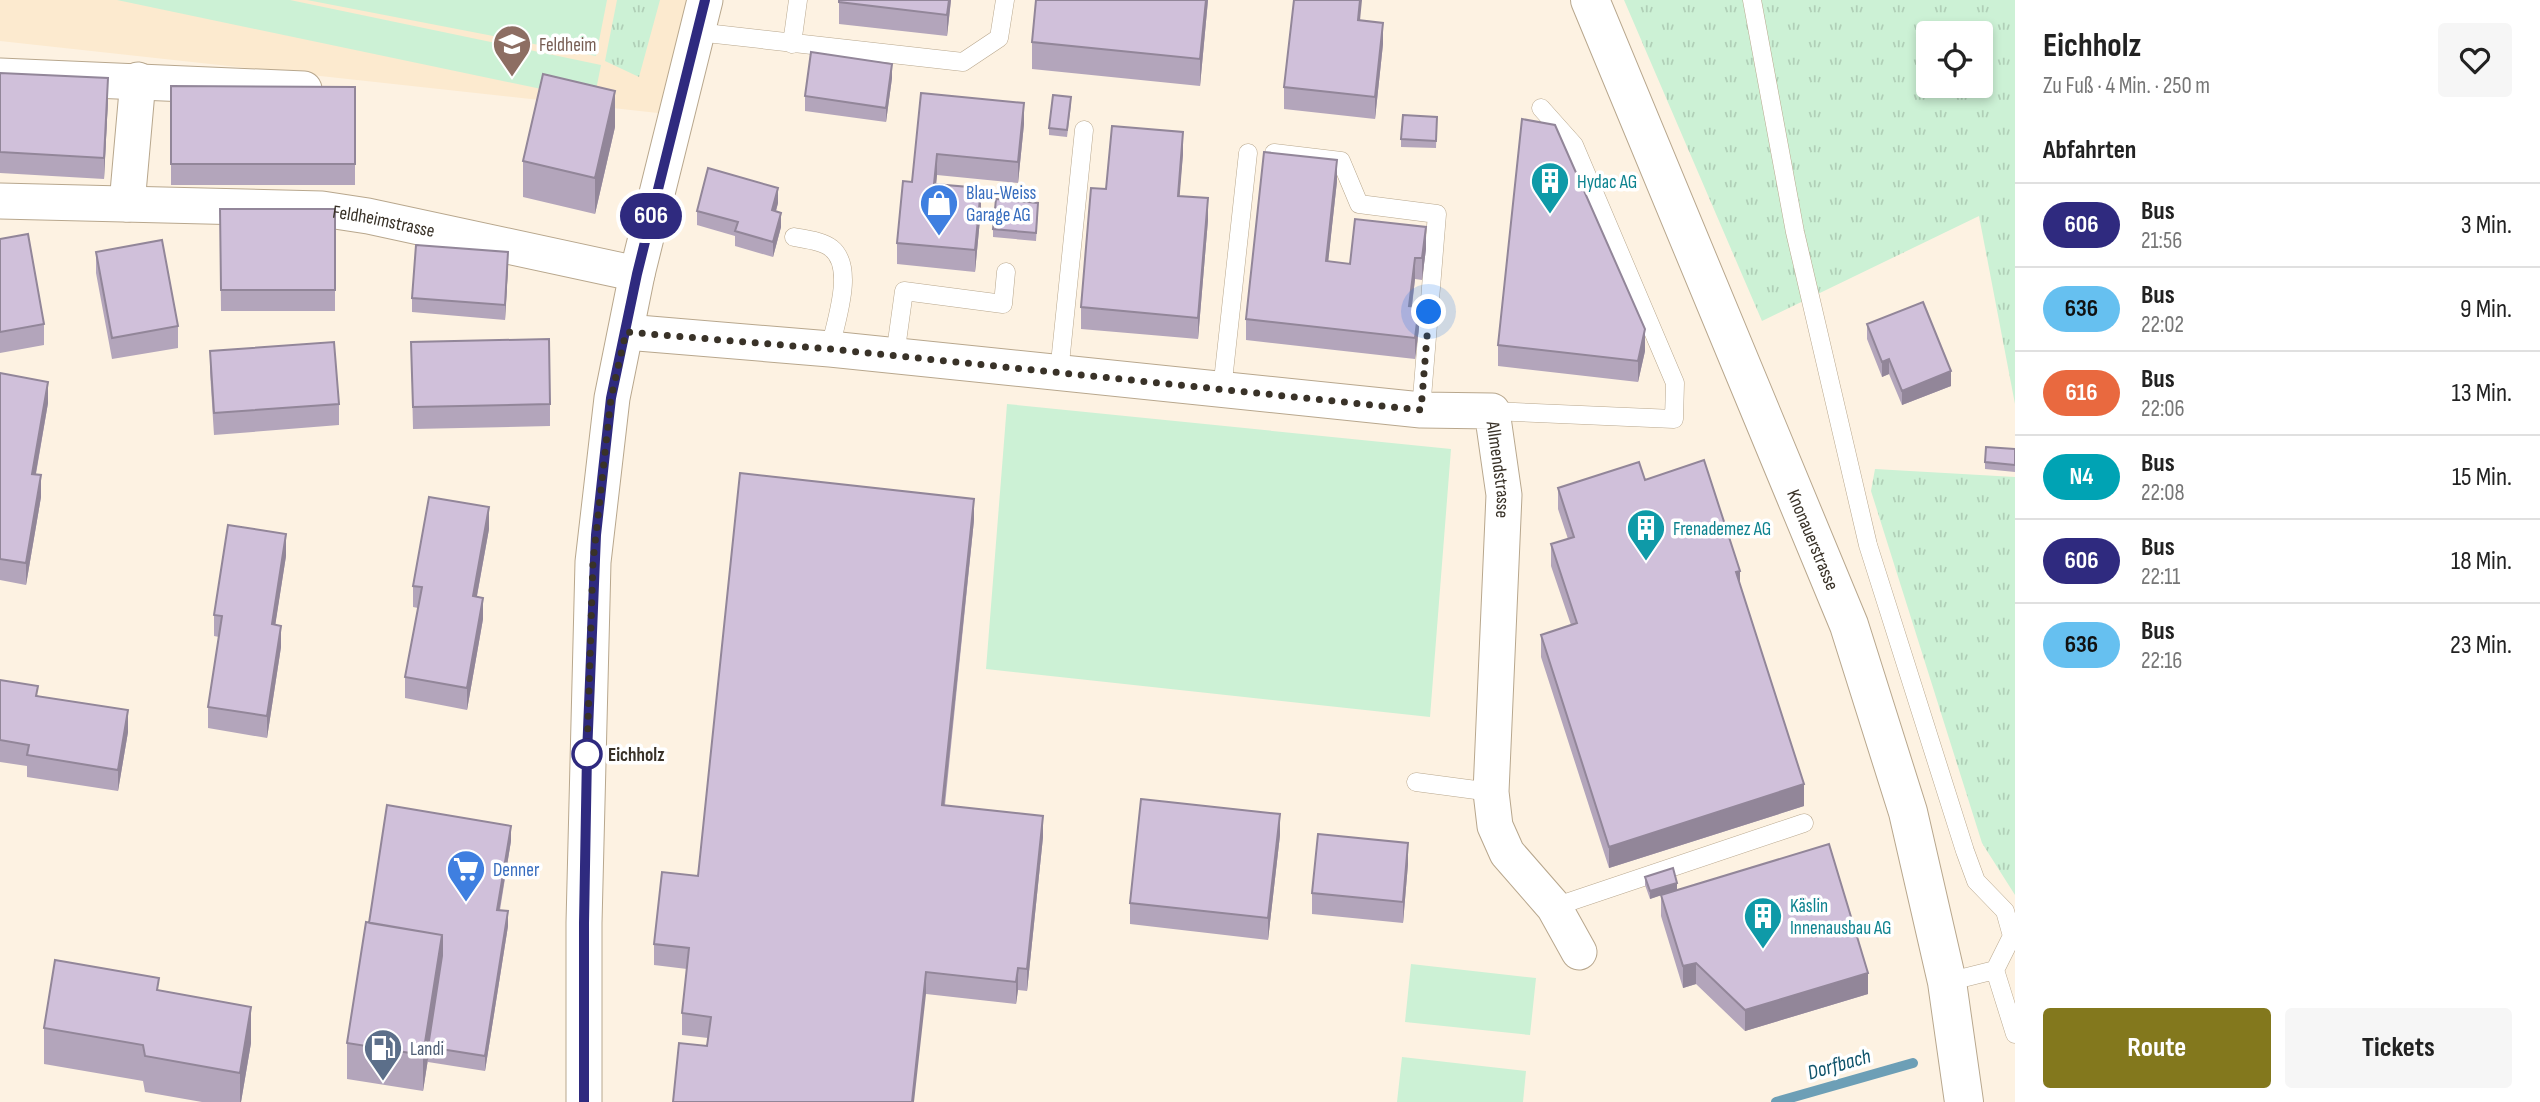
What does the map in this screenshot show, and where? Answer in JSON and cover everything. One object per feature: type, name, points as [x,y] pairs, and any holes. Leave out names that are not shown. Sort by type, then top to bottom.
[{"type":"street","name":"Knonauerstrasse","points":[[1591,0],[1849,625],[1908,812],[1947,982],[1964,1102]]},
{"type":"street","points":[[584,1102],[584,897],[593,562],[611,398],[637,274],[701,16]]},
{"type":"street","points":[[0,76],[335,90]]},
{"type":"street","points":[[127,204],[138,80]]},
{"type":"street","name":"Feldheimstrasse","points":[[0,201],[322,209],[368,216],[637,274]]},
{"type":"street","name":"Allmendstrasse","points":[[626,332],[830,349],[1421,410],[1492,411],[1504,495],[1491,792],[1495,826],[1507,853],[1553,907],[1580,952]]},
{"type":"lane","points":[[792,44],[797,0]]},
{"type":"lane","points":[[701,16],[792,44],[963,62],[999,38],[1005,0]]},
{"type":"lane","points":[[1752,0],[1795,232],[1868,545],[1976,881],[2005,911],[2012,936],[1995,970],[2015,1034]]},
{"type":"lane","points":[[1492,411],[1674,419],[1675,383],[1590,182],[1574,145],[1541,108]]},
{"type":"lane","points":[[1059,373],[1084,130]]},
{"type":"lane","points":[[1223,390],[1248,153]]},
{"type":"lane","points":[[1274,153],[1341,161],[1359,204],[1437,214],[1421,410]]},
{"type":"lane","points":[[794,237],[830,247],[842,262],[844,281],[830,349]]},
{"type":"lane","points":[[895,356],[905,291],[1003,304],[1006,272]]},
{"type":"lane","points":[[1416,782],[1491,792]]},
{"type":"lane","points":[[1553,907],[1804,823]]},
{"type":"lane","points":[[1947,982],[1995,970]]},
{"type":"shaded area","name":"Feldheim","points":[[0,0],[705,0],[676,115],[0,41]]},
{"type":"green space","points":[[117,0],[290,0],[601,65],[594,100]]},
{"type":"green space","points":[[307,0],[607,0],[596,56]]},
{"type":"green space","points":[[617,0],[660,0],[639,77],[605,61]]},
{"type":"green space","points":[[1624,0],[2015,0],[2015,404],[1979,216],[1762,321]]},
{"type":"green space","points":[[1007,404],[1451,449],[1430,717],[986,669]]},
{"type":"green space","points":[[1875,469],[2015,477],[2015,895],[1982,843],[1871,491]]},
{"type":"green space","points":[[1411,964],[1536,978],[1530,1035],[1405,1022]]},
{"type":"green space","points":[[1402,1057],[1526,1071],[1523,1102],[1397,1102]]},
{"type":"building","points":[[839,0],[949,0],[947,15]]},
{"type":"building","points":[[1036,0],[1206,0],[1200,59],[1032,42]]},
{"type":"building","points":[[1294,0],[1360,0],[1358,20],[1383,23],[1375,97],[1284,87]]},
{"type":"building","points":[[811,52],[892,64],[886,108],[805,96]]},
{"type":"building","points":[[0,73],[108,78],[104,158],[0,152]]},
{"type":"building","points":[[543,74],[615,91],[595,178],[523,161]]},
{"type":"building","points":[[171,86],[355,87],[355,164],[171,164]]},
{"type":"building","points":[[921,93],[1024,103],[1018,162],[937,154],[934,184],[981,188],[975,250],[897,243],[903,181],[912,182]]},
{"type":"building","points":[[1053,95],[1071,97],[1067,130],[1049,128]]},
{"type":"building","points":[[1403,115],[1437,117],[1436,141],[1401,139]]},
{"type":"building","name":"Hydac AG","points":[[1522,119],[1555,125],[1645,329],[1638,361],[1498,345]]},
{"type":"building","points":[[1112,126],[1183,132],[1178,196],[1208,198],[1198,318],[1081,307],[1091,188],[1106,189]]},
{"type":"building","points":[[1264,152],[1337,160],[1326,261],[1350,264],[1355,219],[1426,227],[1422,258],[1415,258],[1409,306],[1419,307],[1415,338],[1246,319]]},
{"type":"building","points":[[708,168],[778,188],[772,210],[781,213],[773,242],[735,231],[738,222],[697,211]]},
{"type":"building","points":[[996,199],[1038,203],[1036,233],[993,229]]},
{"type":"building","points":[[220,209],[335,209],[335,290],[221,290]]},
{"type":"building","points":[[28,234],[44,324],[0,332],[0,239]]},
{"type":"building","points":[[162,240],[178,326],[112,338],[96,252]]},
{"type":"building","points":[[416,245],[508,252],[505,305],[412,298]]},
{"type":"building","points":[[1923,302],[1951,371],[1902,391],[1889,359],[1882,362],[1867,324]]},
{"type":"building","points":[[549,339],[550,404],[413,407],[411,342]]},
{"type":"building","points":[[334,342],[339,404],[214,413],[210,351]]},
{"type":"building","points":[[0,373],[48,382],[32,474],[41,475],[26,563],[0,559]]},
{"type":"building","points":[[1986,447],[2015,449],[2015,465],[1985,462]]},
{"type":"building","points":[[1704,460],[1740,571],[1736,572],[1804,784],[1609,847],[1541,635],[1577,623],[1551,544],[1574,537],[1558,488],[1639,462],[1645,480]]},
{"type":"building","points":[[740,473],[974,499],[942,805],[1043,816],[1027,969],[1018,968],[1016,982],[926,972],[912,1102],[673,1102],[679,1043],[707,1046],[711,1017],[682,1013],[689,948],[654,944],[662,872],[698,876]]},
{"type":"building","points":[[429,497],[489,507],[473,596],[483,598],[467,688],[405,677],[422,587],[413,586]]},
{"type":"building","points":[[228,525],[286,534],[272,624],[281,626],[267,716],[208,707],[222,616],[214,615]]},
{"type":"building","points":[[0,680],[38,686],[36,696],[128,710],[118,770],[27,755],[29,745],[0,740]]},
{"type":"building","points":[[1141,799],[1280,814],[1268,918],[1130,903]]},
{"type":"building","points":[[387,805],[511,826],[497,910],[508,911],[485,1056],[428,1047],[442,956],[442,935],[369,923]]},
{"type":"building","points":[[1318,834],[1408,843],[1403,902],[1312,893]]},
{"type":"building","name":"Käslin Innenausbau AG","points":[[1829,844],[1868,973],[1745,1010],[1696,963],[1683,966],[1661,895]]},
{"type":"building","points":[[1673,868],[1677,883],[1650,891],[1645,877]]},
{"type":"building","points":[[366,922],[442,935],[423,1055],[347,1043]]},
{"type":"building","points":[[55,960],[159,978],[157,990],[251,1007],[240,1073],[145,1056],[143,1045],[44,1028]]},
{"type":"waterway","name":"Dorfbach","points":[[1776,1102],[1913,1063]]},
{"type":"bus line","name":"606","points":[[584,1102],[584,923],[593,562],[611,398],[637,274],[705,0]]},
{"type":"place","name":"Feldheim","points":[[512,78]]},
{"type":"place","name":"Hydac AG","points":[[1550,215]]},
{"type":"place","name":"Blau-Weiss Garage AG","points":[[939,237]]},
{"type":"place","name":"Frenademez AG","points":[[1646,562]]},
{"type":"place","name":"Eichholz","points":[[587,754]]},
{"type":"place","name":"Denner","points":[[466,903]]},
{"type":"place","name":"Käslin Innenausbau AG","points":[[1763,950]]},
{"type":"place","name":"Landi","points":[[383,1082]]},
{"type":"route","points":[[587,754],[593,562],[611,398],[626,332],[830,349],[1421,410],[1429,312]]}]
